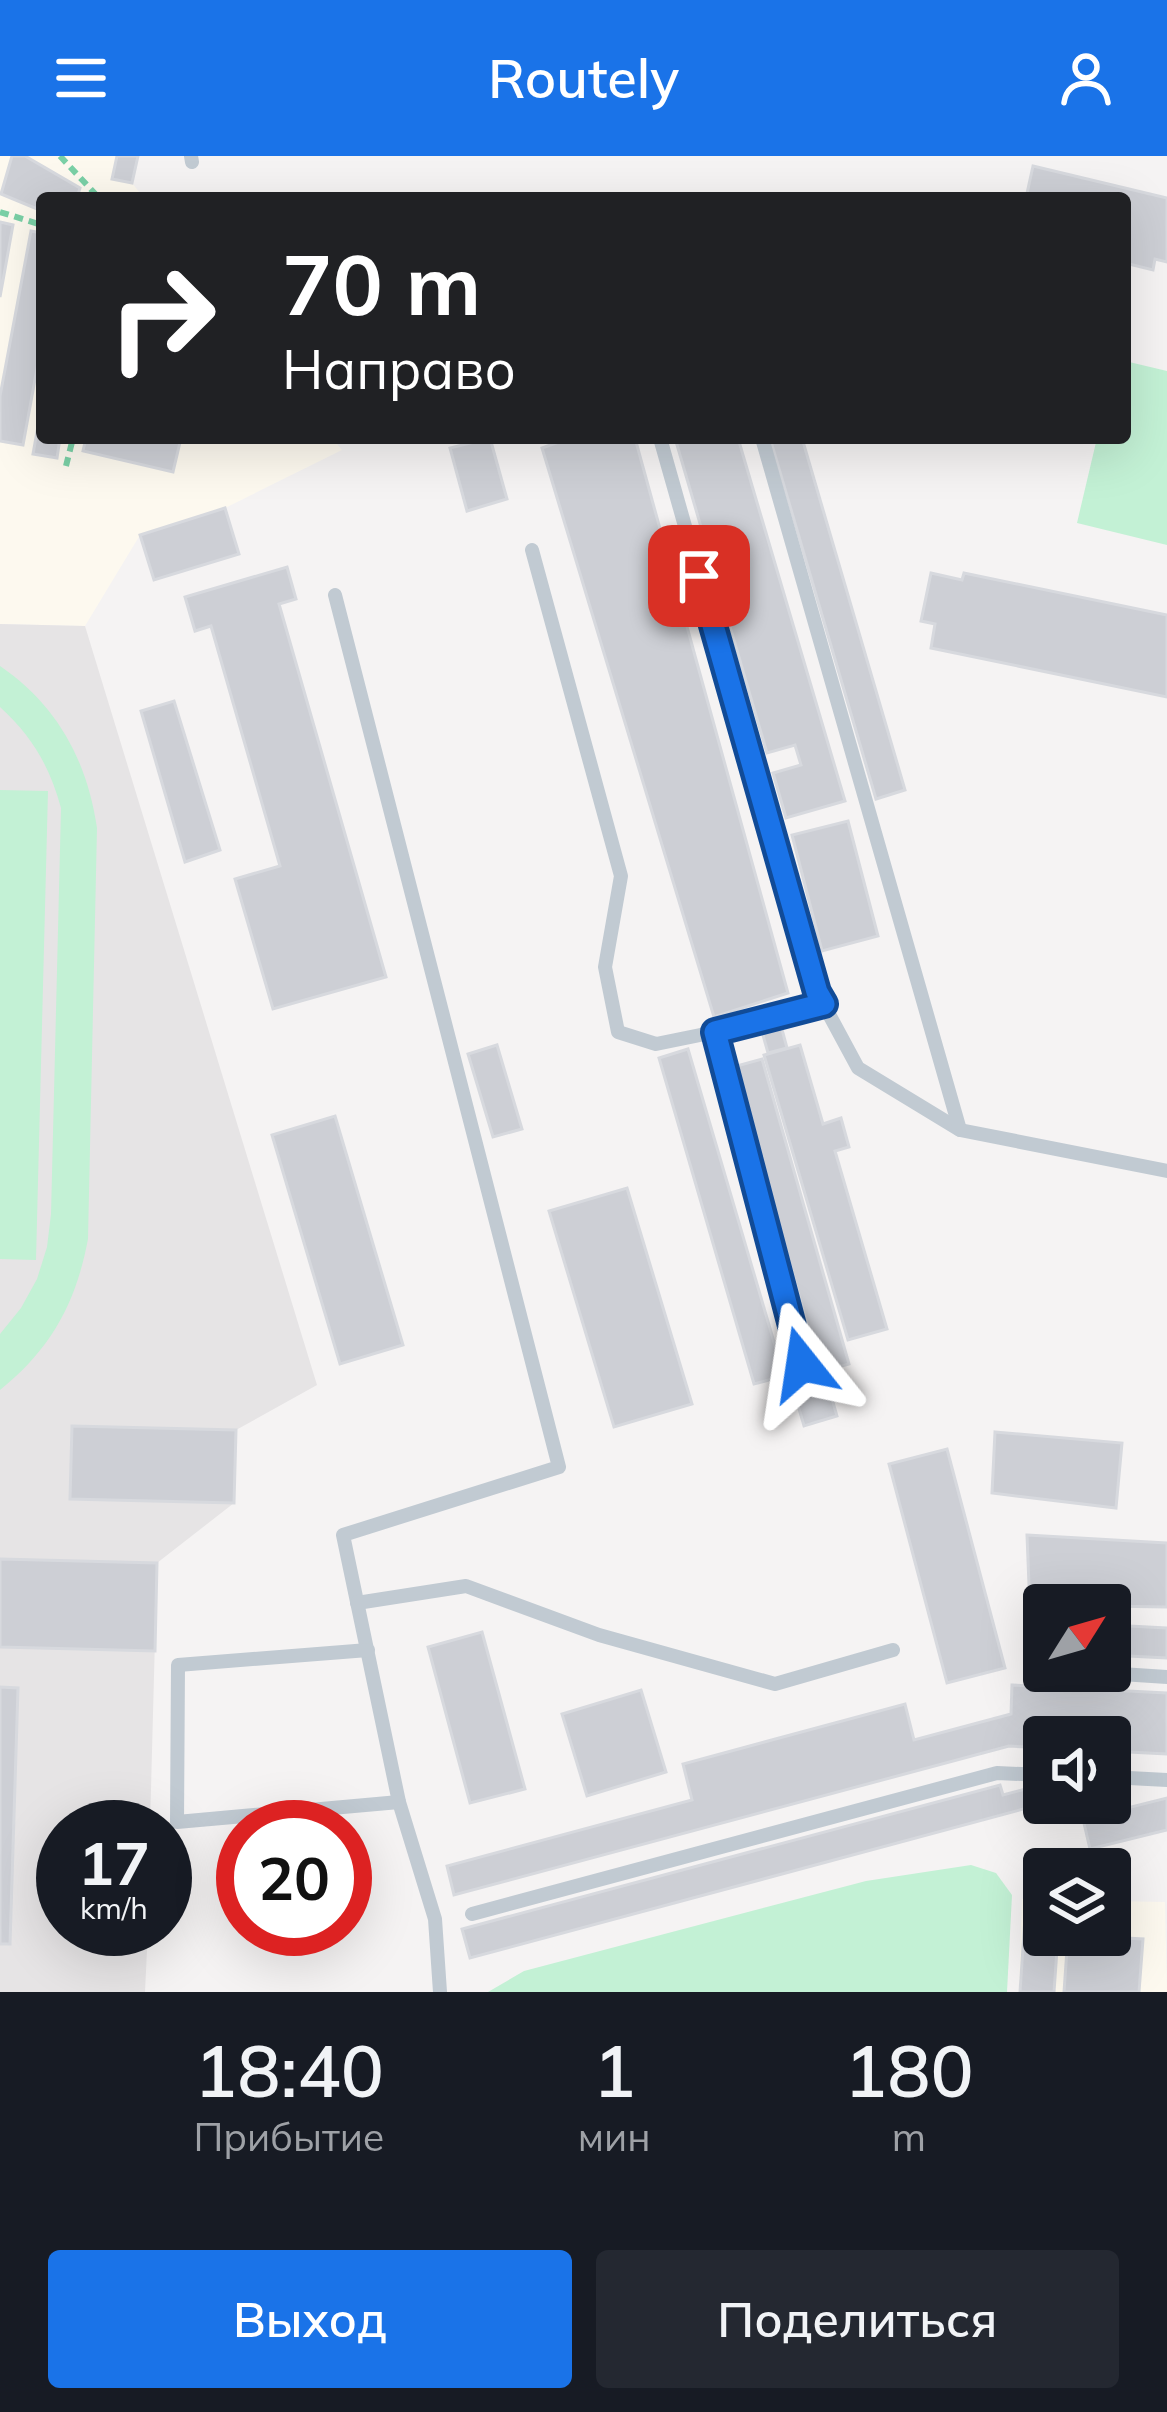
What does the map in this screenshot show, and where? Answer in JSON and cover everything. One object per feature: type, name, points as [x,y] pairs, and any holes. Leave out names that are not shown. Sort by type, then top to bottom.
[{"type":"lane","points":[[662,444],[817,992],[858,1068],[960,1130],[1167,1172]]},
{"type":"lane","points":[[764,444],[960,1130]]},
{"type":"lane","points":[[532,550],[621,875],[605,967],[618,1032],[656,1044],[824,1004]]},
{"type":"lane","points":[[335,595],[559,1468],[344,1535],[399,1802],[435,1919],[440,1992]]},
{"type":"lane","points":[[715,1032],[802,1364]]},
{"type":"lane","points":[[357,1603],[466,1586],[599,1635],[775,1684],[893,1650]]},
{"type":"lane","points":[[368,1650],[178,1665],[177,1822],[399,1802]]},
{"type":"lane","points":[[1131,1674],[1167,1676]]},
{"type":"lane","points":[[472,1914],[997,1773],[1023,1774]]},
{"type":"lane","points":[[1131,1778],[1167,1780]]},
{"type":"path","points":[[60,156],[92,192]]},
{"type":"path","points":[[0,212],[36,223]]},
{"type":"path","points":[[66,466],[72,444]]},
{"type":"shaded area","points":[[0,156],[138,156],[132,183],[139,192],[36,192],[36,444],[337,444],[342,450],[225,508],[140,535],[85,626],[0,624]]},
{"type":"shaded area","points":[[0,624],[85,626],[317,1385],[236,1430],[234,1503],[157,1563],[151,1800],[36,1800],[36,1956],[147,1956],[145,1992],[0,1992]]},
{"type":"shaded area","points":[[1022,1899],[1023,1956],[1131,1956],[1131,1901],[1165,1902],[1167,1992],[1019,1992]]},
{"type":"green space","points":[[1131,362],[1167,371],[1167,545],[1077,523],[1096,444],[1131,444]]},
{"type":"green space","points":[[0,666],[38,698],[66,736],[86,779],[97,828],[88,1239],[59,1323],[34,1358],[0,1390],[0,1334],[37,1279],[51,1214],[61,808],[38,753],[0,707]]},
{"type":"green space","points":[[0,790],[48,791],[36,1260],[0,1259]]},
{"type":"green space","points":[[971,1865],[996,1873],[1012,1895],[1007,1992],[488,1992],[524,1971],[866,1881]]},
{"type":"building","points":[[12,156],[25,156],[80,188],[79,192],[36,192],[36,209],[1,194]]},
{"type":"building","points":[[117,156],[138,156],[132,183],[112,179]]},
{"type":"building","points":[[1033,166],[1167,198],[1167,262],[1155,259],[1153,270],[1131,264],[1131,192],[1027,192]]},
{"type":"building","points":[[0,222],[13,225],[0,297]]},
{"type":"building","points":[[31,231],[36,232],[36,374],[23,445],[0,441],[0,396]]},
{"type":"building","points":[[36,437],[36,444],[59,444],[57,458],[33,454]]},
{"type":"building","points":[[85,444],[180,444],[173,472],[83,451]]},
{"type":"building","points":[[492,444],[507,499],[467,511],[450,448]]},
{"type":"building","points":[[637,444],[788,993],[714,1017],[542,448]]},
{"type":"building","points":[[677,444],[740,444],[845,801],[786,818],[773,773],[801,765],[795,745],[767,753]]},
{"type":"building","points":[[772,444],[804,444],[905,790],[876,799]]},
{"type":"building","points":[[225,508],[239,554],[154,580],[140,535]]},
{"type":"building","points":[[287,567],[296,599],[279,604],[386,977],[273,1009],[235,879],[280,866],[211,626],[195,631],[185,597]]},
{"type":"building","points":[[931,573],[962,580],[964,573],[1167,615],[1167,697],[931,648],[935,624],[921,621]]},
{"type":"building","points":[[174,701],[220,850],[185,862],[141,711]]},
{"type":"building","points":[[848,821],[878,936],[822,951],[792,835]]},
{"type":"building","points":[[780,1022],[787,1048],[768,1053],[761,1028]]},
{"type":"building","points":[[497,1045],[522,1129],[493,1137],[468,1054]]},
{"type":"building","points":[[800,1045],[823,1124],[841,1118],[849,1147],[835,1151],[887,1329],[848,1340],[764,1055]]},
{"type":"building","points":[[688,1049],[784,1376],[754,1384],[659,1058]]},
{"type":"building","points":[[762,1059],[849,1364],[821,1372],[733,1067]]},
{"type":"building","points":[[335,1116],[403,1345],[340,1364],[272,1135]]},
{"type":"building","points":[[627,1188],[692,1404],[614,1427],[549,1211]]},
{"type":"building","points":[[825,1375],[837,1416],[804,1426],[792,1385]]},
{"type":"building","points":[[72,1426],[236,1430],[234,1503],[70,1499]]},
{"type":"building","points":[[995,1432],[1122,1443],[1116,1508],[992,1493]]},
{"type":"building","points":[[947,1449],[1005,1668],[947,1683],[889,1464]]},
{"type":"building","points":[[1027,1535],[1167,1543],[1167,1607],[1131,1606],[1131,1584],[1029,1584]]},
{"type":"building","points":[[0,1559],[157,1563],[155,1651],[0,1647]]},
{"type":"building","points":[[1131,1626],[1167,1628],[1167,1658],[1131,1656]]},
{"type":"building","points":[[482,1632],[525,1789],[470,1803],[428,1647]]},
{"type":"building","points":[[1012,1685],[1023,1686],[1023,1692],[1167,1693],[1167,1754],[1131,1752],[1131,1716],[1023,1716],[1023,1747],[1009,1746],[454,1895],[447,1866],[692,1800],[683,1764],[905,1704],[914,1740],[1011,1714]]},
{"type":"building","points":[[0,1687],[18,1688],[10,1944],[0,1944]]},
{"type":"building","points":[[641,1690],[666,1772],[587,1796],[562,1714]]},
{"type":"building","points":[[1000,1785],[1003,1795],[1023,1790],[1023,1809],[470,1958],[462,1929]]},
{"type":"building","points":[[1167,1798],[1167,1830],[1090,1848],[1084,1824],[1131,1824],[1131,1807]]},
{"type":"building","points":[[1131,1938],[1143,1939],[1139,1992],[1064,1992],[1067,1956],[1131,1956]]},
{"type":"building","points":[[1023,1947],[1023,1956],[1057,1956],[1054,1992],[1020,1992]]},
{"type":"route","points":[[699,576],[824,1004],[715,1032],[802,1364]]}]
